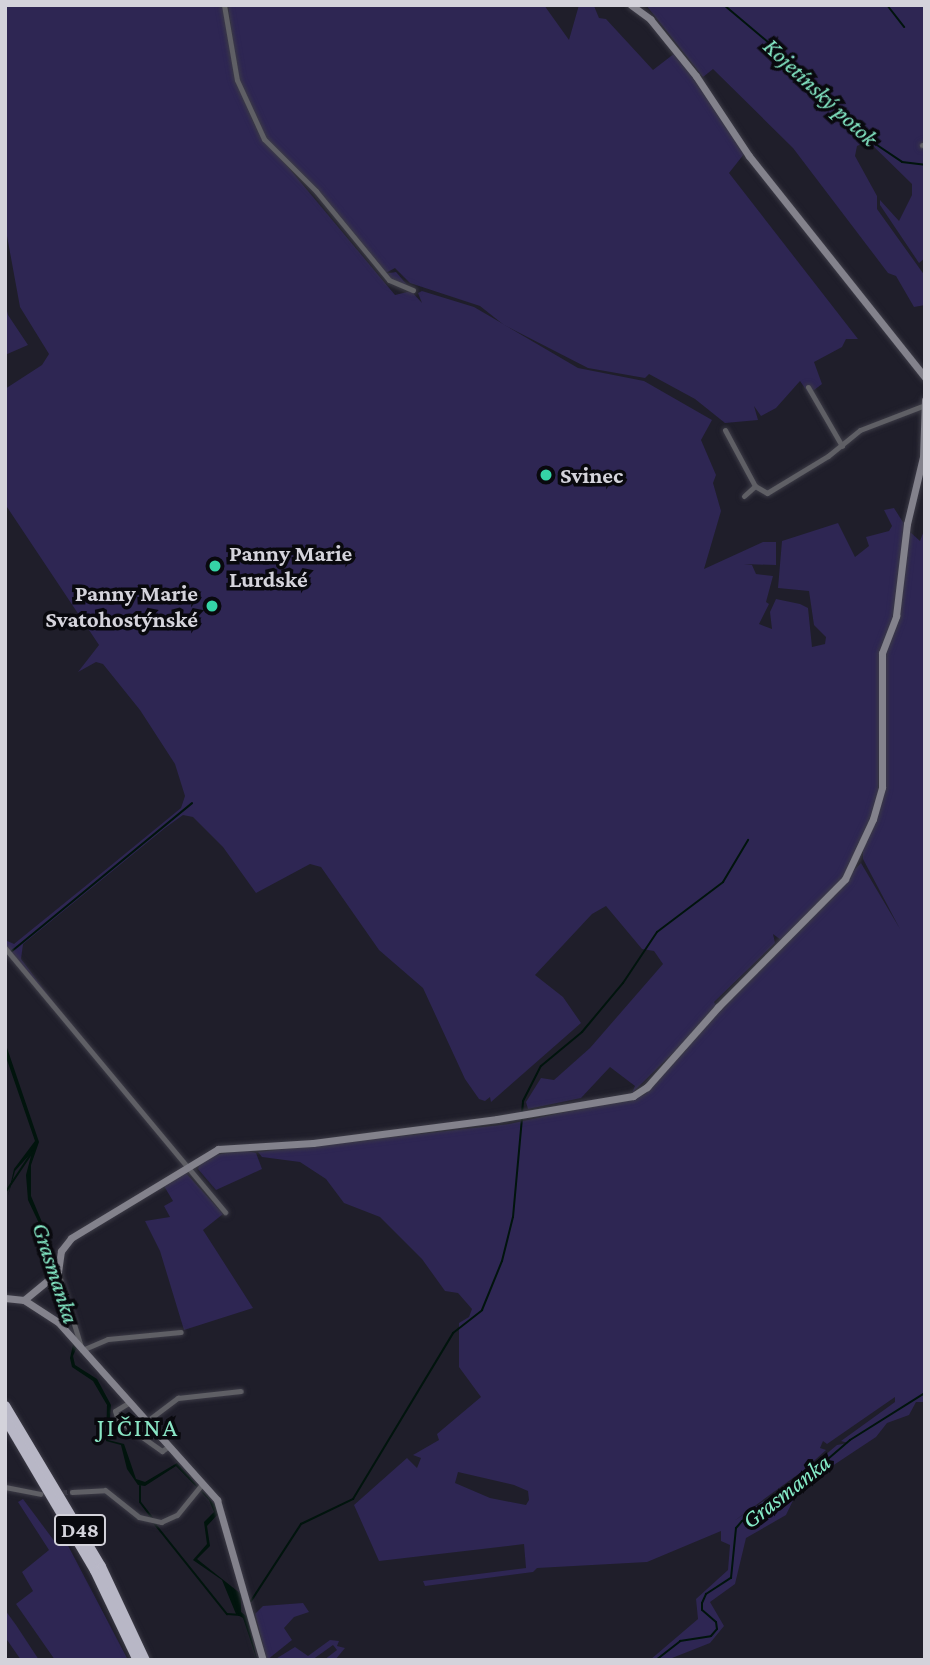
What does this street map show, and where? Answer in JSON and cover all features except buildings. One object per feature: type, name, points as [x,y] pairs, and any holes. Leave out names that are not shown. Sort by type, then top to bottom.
[{"type":"highway","name":"D48","points":[[5,1405],[101,1566],[145,1660]]},
{"type":"highway","name":"D48","points":[[5,1419],[99,1577],[137,1660]]},
{"type":"street","points":[[224,5],[237,80],[264,139],[316,191],[388,281],[413,290]]},
{"type":"street","points":[[631,5],[650,19],[696,76],[749,156],[925,377]]},
{"type":"street","points":[[808,387],[842,446]]},
{"type":"street","points":[[78,1346],[56,1274],[61,1251],[71,1238],[187,1164],[218,1149],[313,1143],[522,1115],[633,1096],[647,1087],[853,869],[882,787],[882,653],[896,616],[907,524],[923,457],[924,403],[860,430],[842,446],[772,492],[755,486],[725,430]]},
{"type":"street","points":[[744,496],[755,486]]},
{"type":"street","points":[[5,948],[225,1212]]},
{"type":"street","points":[[24,1300],[56,1274]]},
{"type":"street","points":[[5,1298],[24,1300],[58,1322],[169,1446],[223,1514],[262,1660]]},
{"type":"street","points":[[78,1346],[108,1339],[181,1332]]},
{"type":"street","points":[[147,1421],[178,1398],[241,1391]]},
{"type":"street","points":[[130,1402],[115,1411],[118,1420],[162,1451],[169,1446]]},
{"type":"street","points":[[5,1487],[40,1494]]},
{"type":"street","points":[[72,1492],[105,1490],[153,1520],[177,1516],[200,1487]]},
{"type":"shaded area","points":[[5,5],[222,5],[245,103],[257,130],[395,295],[411,291],[422,303],[418,293],[422,291],[474,307],[578,368],[644,381],[712,420],[701,440],[716,475],[713,483],[721,511],[704,569],[763,542],[776,542],[776,565],[744,564],[752,565],[756,574],[773,576],[766,602],[769,604],[759,624],[772,629],[770,612],[776,599],[800,604],[808,608],[812,647],[825,644],[826,637],[814,625],[809,591],[778,588],[782,541],[838,523],[855,557],[869,546],[866,537],[889,531],[892,526],[884,510],[894,508],[906,527],[895,616],[880,651],[878,800],[845,876],[781,940],[773,934],[775,943],[714,1002],[719,1010],[861,863],[900,929],[863,859],[863,845],[884,786],[885,650],[894,625],[909,531],[920,541],[925,528],[925,1402],[916,1402],[909,1415],[887,1423],[876,1437],[799,1488],[786,1515],[746,1538],[735,1584],[710,1602],[724,1626],[710,1643],[667,1660],[650,1660],[698,1619],[696,1599],[728,1570],[730,1545],[721,1541],[721,1531],[647,1562],[537,1568],[533,1572],[425,1586],[423,1581],[526,1568],[524,1544],[379,1561],[354,1505],[407,1458],[417,1468],[421,1458],[413,1455],[439,1440],[437,1434],[481,1397],[459,1367],[459,1323],[469,1317],[472,1309],[458,1293],[445,1291],[422,1259],[380,1217],[344,1203],[326,1179],[300,1162],[262,1157],[258,1152],[509,1124],[644,1095],[687,1049],[682,1044],[632,1093],[635,1086],[610,1067],[581,1098],[528,1109],[526,1102],[541,1078],[554,1080],[590,1048],[663,964],[654,951],[642,949],[606,906],[592,914],[535,975],[563,997],[581,1023],[491,1102],[490,1097],[485,1101],[479,1099],[465,1079],[423,988],[379,950],[321,867],[310,864],[256,893],[223,847],[193,817],[183,815],[165,828],[23,944],[21,959],[58,1008],[5,945],[5,940],[14,944],[181,808],[185,796],[175,764],[140,710],[103,664],[96,662],[78,672],[99,645],[5,504],[5,389],[42,365],[49,354],[20,307],[5,225]],"holes":[[[895,1397],[895,1402],[841,1441],[848,1443],[837,1445],[798,1478],[734,1521],[804,1470],[826,1450],[820,1448],[823,1441],[827,1444]],[[458,1472],[514,1485],[528,1491],[529,1500],[526,1505],[490,1498],[455,1483]]]},
{"type":"shaded area","points":[[228,5],[544,5],[569,40],[579,5],[594,6],[599,18],[606,19],[653,70],[675,53],[694,76],[744,154],[729,173],[858,339],[846,339],[842,347],[814,362],[822,384],[809,394],[800,381],[776,408],[761,416],[754,406],[758,420],[725,423],[695,399],[649,374],[645,378],[588,368],[504,325],[480,306],[410,283],[395,268],[384,274],[318,190],[271,147],[259,127],[238,76]]},
{"type":"shaded area","points":[[646,5],[925,5],[925,258],[919,263],[880,205],[880,200],[899,221],[912,195],[912,184],[868,141],[857,146],[855,156],[877,196],[877,209],[925,276],[925,305],[914,307],[896,276],[888,273],[793,148],[713,69],[703,77]]},
{"type":"shaded area","points":[[396,272],[408,286],[393,283],[384,274]]},
{"type":"shaded area","points":[[5,303],[8,315],[28,345],[5,355]]},
{"type":"shaded area","points":[[5,1042],[39,1142],[31,1165],[31,1196],[52,1246],[53,1272],[66,1296],[79,1342],[73,1356],[75,1365],[97,1379],[111,1405],[108,1440],[124,1444],[136,1479],[145,1482],[177,1463],[216,1506],[218,1514],[207,1526],[210,1546],[197,1559],[241,1594],[241,1612],[246,1616],[245,1609],[257,1660],[243,1618],[236,1614],[222,1580],[193,1560],[207,1544],[204,1522],[214,1512],[209,1500],[176,1466],[145,1486],[138,1485],[127,1469],[121,1445],[106,1441],[107,1405],[93,1381],[72,1367],[70,1358],[75,1336],[49,1273],[45,1236],[28,1200],[26,1175],[32,1152],[15,1171],[8,1196],[14,1169],[35,1141],[5,1054]]},
{"type":"shaded area","points":[[244,1150],[256,1153],[262,1169],[216,1190],[198,1169],[200,1162],[215,1155]]},
{"type":"shaded area","points":[[186,1173],[223,1214],[203,1230],[253,1308],[184,1330],[160,1251],[145,1221],[170,1217],[164,1206],[173,1201],[164,1186]]},
{"type":"shaded area","points":[[23,1499],[55,1542],[64,1538],[128,1660],[55,1660],[16,1604],[33,1591],[22,1572],[49,1550],[18,1502]]},
{"type":"shaded area","points":[[303,1603],[309,1612],[294,1617],[284,1628],[292,1640],[267,1660],[255,1614],[263,1606]]},
{"type":"shaded area","points":[[5,1610],[39,1660],[21,1660],[5,1637]]},
{"type":"shaded area","points":[[330,1640],[339,1641],[337,1646],[345,1648],[335,1660],[324,1660],[337,1650],[333,1645],[312,1660],[274,1660],[295,1647],[308,1656]]},
{"type":"waterway","name":"Kojetínský potok","points":[[724,5],[800,69],[871,141],[902,162],[925,165]]},
{"type":"waterway","points":[[887,5],[904,27]]},
{"type":"waterway","points":[[12,951],[192,803]]},
{"type":"waterway","points":[[522,1113],[523,1101],[541,1066],[582,1032],[623,983],[657,932],[723,882],[748,840]]},
{"type":"waterway","points":[[251,1601],[301,1524],[353,1499],[453,1333],[482,1310],[502,1261],[513,1217],[522,1119]]},
{"type":"waterway","points":[[5,1193],[33,1151]]},
{"type":"waterway","name":"Grasmanka","points":[[656,1660],[680,1641],[711,1636],[717,1629],[716,1622],[702,1610],[702,1603],[706,1594],[731,1578],[736,1528],[742,1521],[800,1483],[850,1440],[925,1393]]},
{"type":"waterway","points":[[140,1486],[140,1502],[152,1518]]},
{"type":"waterway","points":[[154,1523],[227,1614],[241,1615]]},
{"type":"tunnel","points":[[40,1494],[72,1492]]},
{"type":"place","name":"Svinec","points":[[546,475]]},
{"type":"place","name":"Panny Marie Lurdské","points":[[215,566]]},
{"type":"place","name":"Panny Marie Svatohostýnské","points":[[212,606]]},
{"type":"district","name":"JIČINA","points":[[138,1428]]}]
